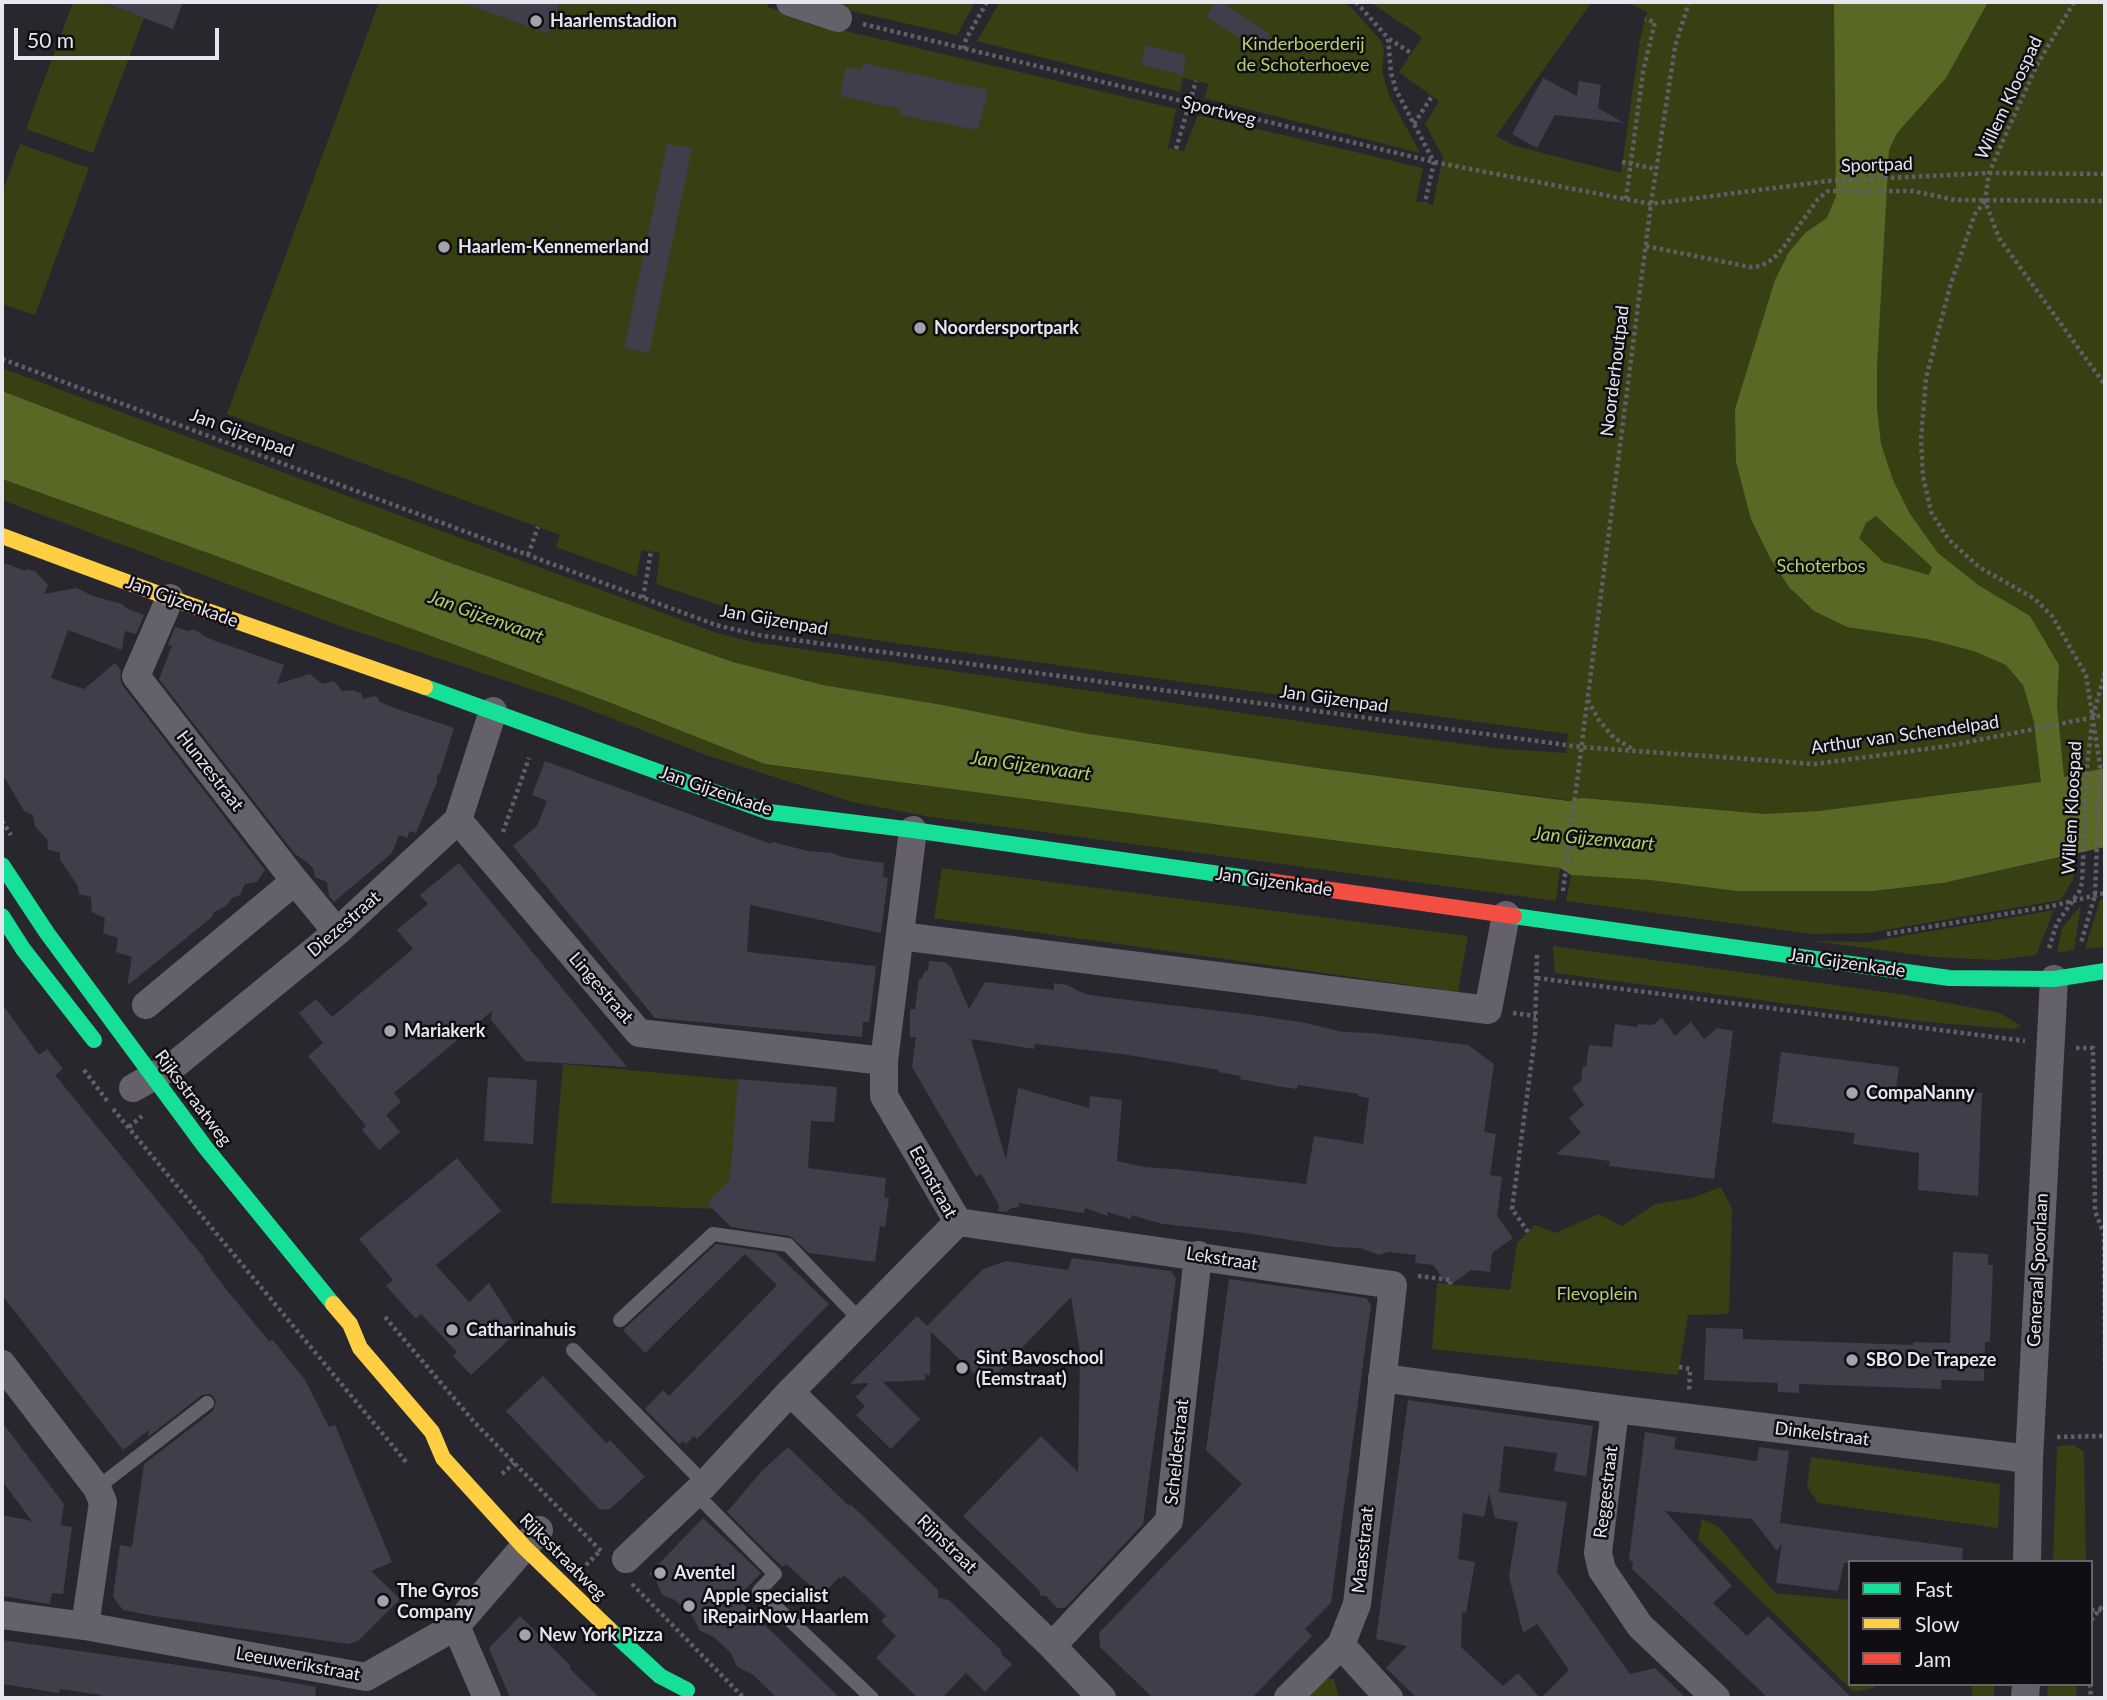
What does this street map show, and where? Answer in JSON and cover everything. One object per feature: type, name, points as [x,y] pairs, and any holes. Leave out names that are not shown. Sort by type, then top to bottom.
[{"type":"street","points":[[790,2],[838,18]]},
{"type":"street","name":"Jan Gijzenkade","points":[[2,536],[170,598],[493,710],[769,812],[913,830],[1949,978],[2067,977],[2105,971]]},
{"type":"street","name":"Hunzestraat","points":[[170,598],[136,676],[337,932]]},
{"type":"street","name":"Diezestraat","points":[[139,1086],[177,1063],[337,932],[457,821],[493,710]]},
{"type":"street","name":"Lingestraat","points":[[457,821],[639,1032],[884,1061]]},
{"type":"street","name":"Eemstraat","points":[[620,1565],[700,1488],[790,1392],[958,1222],[884,1097],[884,1061],[913,830]]},
{"type":"street","name":"Rijksstraatweg","points":[[2,865],[47,933],[139,1086],[205,1147],[350,1324],[360,1348]]},
{"type":"street","points":[[146,1005],[295,881]]},
{"type":"street","points":[[900,936],[1488,1010],[1506,915]]},
{"type":"street","points":[[2,916],[23,949],[103,1052]]},
{"type":"street","name":"Generaal Spoorlaan","points":[[2027,1560],[2029,1448],[2050,1044],[2067,977]]},
{"type":"street","name":"Rijksstraatweg","points":[[178,1137],[338,1333],[360,1348],[432,1432],[456,1447]]},
{"type":"street","name":"Lekstraat","points":[[958,1222],[1393,1285]]},
{"type":"street","name":"Scheldestraat","points":[[1052,1646],[1169,1521],[1198,1255]]},
{"type":"street","points":[[1393,1285],[1382,1378],[1615,1409]]},
{"type":"street","points":[[2,1364],[97,1488],[103,1502],[85,1626]]},
{"type":"street","name":"Maasstraat","points":[[1288,1698],[1341,1645],[1357,1604],[1382,1378]]},
{"type":"street","name":"Rijnstraat","points":[[790,1392],[1052,1646],[1102,1698]]},
{"type":"street","name":"Dinkelstraat","points":[[1615,1409],[2029,1448]]},
{"type":"street","name":"Reggestraat","points":[[1615,1409],[1598,1553],[1602,1570],[1640,1626],[1716,1698]]},
{"type":"street","name":"Rijksstraatweg","points":[[432,1432],[443,1458],[535,1534],[581,1604],[660,1676],[692,1694]]},
{"type":"street","name":"Leeuwerikstraat","points":[[2,1615],[85,1626],[365,1688],[456,1626],[535,1534]]},
{"type":"street","points":[[456,1626],[487,1698]]},
{"type":"street","points":[[1341,1645],[1378,1695]]},
{"type":"street","name":"Rijksstraatweg","points":[[672,1664],[692,1694]]},
{"type":"lane","points":[[620,1320],[713,1234],[788,1245],[861,1321]]},
{"type":"lane","points":[[573,1350],[775,1574],[759,1591],[872,1698]]},
{"type":"lane","points":[[97,1488],[207,1403]]},
{"type":"path","points":[[964,49],[966,38],[987,2]]},
{"type":"path","points":[[1356,2],[1388,38],[1411,53]]},
{"type":"path","name":"Noorderhoutpad","points":[[1564,885],[1651,204],[1675,47],[1689,2]]},
{"type":"path","name":"Willem Kloospad","points":[[2074,2],[2037,65],[1989,173],[1985,201],[1999,238],[2105,385]]},
{"type":"path","name":"Sportweg","points":[[838,18],[1434,162],[1651,204]]},
{"type":"path","points":[[1626,199],[1643,72],[1655,22],[1646,19]]},
{"type":"path","points":[[1388,38],[1391,73],[1396,90],[1434,162],[1425,203]]},
{"type":"path","points":[[1176,149],[1196,81]]},
{"type":"path","points":[[1414,124],[1433,96]]},
{"type":"path","points":[[1622,162],[1656,169]]},
{"type":"path","name":"Sportpad","points":[[1651,204],[1828,181],[1989,173],[2105,174]]},
{"type":"path","points":[[1646,246],[1750,268],[1761,266],[1773,259],[1783,248],[1818,199],[1828,191],[1913,191],[1955,200],[2105,201]]},
{"type":"path","points":[[1985,201],[1975,214],[1951,283],[1926,378],[1920,440],[1923,476],[1931,512],[1949,540],[1979,567],[2035,598],[2052,616],[2086,675],[2100,765],[2095,895],[2079,950],[2067,977]]},
{"type":"path","name":"Jan Gijzenpad","points":[[2,359],[716,625],[758,635],[1581,747]]},
{"type":"path","points":[[528,555],[538,527]]},
{"type":"path","points":[[643,598],[651,551]]},
{"type":"path","name":"Willem Kloospad","points":[[2067,977],[2048,954],[2057,923],[2082,883],[2092,718],[2105,672]]},
{"type":"path","points":[[1587,700],[1598,719],[1614,737],[1636,751]]},
{"type":"path","name":"Arthur van Schendelpad","points":[[1581,747],[1815,764],[1948,746],[2105,715]]},
{"type":"path","points":[[493,861],[539,727]]},
{"type":"path","points":[[1880,935],[2073,901],[2105,892]]},
{"type":"path","points":[[1528,1232],[1512,1209],[1535,1036],[1540,919]]},
{"type":"path","points":[[1537,978],[2069,1048],[2093,1048],[2095,1211],[2104,1234],[2105,1370]]},
{"type":"path","points":[[83,1069],[408,1463]]},
{"type":"path","points":[[1393,1285],[1409,1275],[1451,1280],[1450,1284]]},
{"type":"path","points":[[378,1310],[475,1423],[620,1565],[744,1698]]},
{"type":"path","points":[[2029,1448],[2105,1436]]},
{"type":"path","points":[[2103,1610],[2105,1603]]},
{"type":"green space","points":[[73,2],[99,2],[144,18],[93,153],[26,129]]},
{"type":"green space","name":"Schoterbos","points":[[379,2],[769,2],[768,7],[833,28],[1176,109],[1168,148],[1184,151],[1198,115],[1423,168],[1416,201],[1433,205],[1443,157],[1425,124],[1439,101],[1399,72],[1422,37],[1370,2],[1592,2],[1496,136],[1515,146],[1621,173],[1640,40],[1647,12],[1627,2],[2105,2],[2105,803],[1862,850],[1560,799],[1318,768],[1083,733],[943,705],[823,685],[733,662],[448,562],[2,391],[2,368],[717,633],[753,642],[1387,734],[1503,749],[1566,753],[1568,734],[902,644],[808,630],[756,617],[656,584],[660,553],[642,550],[636,576],[556,547],[560,535],[227,414]]},
{"type":"green space","points":[[841,2],[975,2],[957,35],[838,8]]},
{"type":"green space","name":"Kinderboerderij de Schoterhoeve","points":[[1000,2],[1343,2],[1352,8],[1381,41],[1384,48],[1382,71],[1389,95],[1420,153],[1204,98],[1209,84],[1183,78],[1180,92],[977,41]]},
{"type":"green space","points":[[20,144],[89,168],[35,315],[2,304],[2,193]]},
{"type":"green space","points":[[2,479],[611,703],[765,764],[1560,868],[1556,901],[931,817],[852,802],[706,755],[567,701],[343,627],[2,500]]},
{"type":"green space","points":[[2076,854],[2073,879],[2061,900],[1868,933],[1812,934],[1566,901],[1571,875],[1873,891],[1943,883]]},
{"type":"green space","points":[[942,868],[1468,936],[1458,992],[934,918]]},
{"type":"green space","points":[[2105,898],[2105,947],[2085,949],[2100,900]]},
{"type":"green space","points":[[2081,905],[2074,950],[2057,953],[2062,928]]},
{"type":"green space","points":[[2054,910],[2036,955],[1997,960],[1934,957],[1812,941],[1868,942]]},
{"type":"green space","points":[[1553,946],[1906,995],[2000,1013],[2021,1026],[2012,1029],[1926,1022],[1555,973]]},
{"type":"green space","points":[[563,1064],[750,1081],[740,1188],[719,1209],[551,1203]]},
{"type":"green space","name":"Flevoplein","points":[[1721,1187],[1732,1209],[1729,1314],[1688,1315],[1678,1375],[1432,1349],[1437,1283],[1510,1290],[1517,1243],[1535,1225],[1555,1233],[1599,1214],[1622,1226],[1655,1204],[1692,1198]]},
{"type":"green space","points":[[2074,1445],[2084,1452],[2086,1560],[2053,1560],[2057,1446]]},
{"type":"green space","points":[[1811,1457],[2000,1484],[1998,1528],[1818,1503],[1807,1487]]},
{"type":"green space","points":[[1702,1519],[1719,1527],[1775,1593],[1848,1600],[1848,1686],[1875,1686],[1854,1692],[1698,1539]]},
{"type":"green space","points":[[1320,1678],[1334,1679],[1339,1698],[1299,1698]]},
{"type":"green space","points":[[1973,1686],[1994,1686],[1994,1698],[1971,1698]]},
{"type":"green space","points":[[2048,1686],[2076,1686],[2077,1698],[2047,1698]]},
{"type":"water","name":"Jan Gijzenvaart","points":[[1834,2],[1988,2],[1946,78],[1897,133],[1889,150],[1877,366],[1877,408],[1881,444],[1893,480],[1910,514],[1938,553],[1978,585],[2030,616],[2059,665],[2057,706],[2064,777],[2105,768],[2105,847],[1943,883],[1873,891],[1737,891],[1650,880],[1571,875],[1560,868],[765,764],[611,703],[2,479],[2,391],[448,562],[733,662],[823,685],[943,705],[1083,733],[1318,768],[1569,801],[1582,798],[1765,814],[1819,811],[2041,782],[2034,722],[2023,685],[2006,665],[1974,651],[1927,639],[1847,627],[1814,611],[1789,587],[1769,556],[1751,519],[1736,462],[1735,409],[1775,280],[1789,252],[1805,233],[1827,218],[1836,196]],"holes":[[[1876,516],[1932,567],[1929,575],[1883,562],[1859,538],[1866,523]]]},
{"type":"building","points":[[107,2],[183,2],[173,29]]},
{"type":"building","points":[[560,2],[548,34],[466,4]]},
{"type":"building","points":[[1215,2],[1221,2],[1270,34],[1259,51],[1206,16]]},
{"type":"building","points":[[1146,45],[1186,55],[1183,75],[1141,65]]},
{"type":"building","points":[[863,63],[988,90],[978,130],[900,115],[901,109],[840,96],[846,67],[861,70]]},
{"type":"building","points":[[1543,78],[1577,96],[1579,81],[1601,85],[1598,108],[1624,123],[1555,115],[1537,148],[1512,134]]},
{"type":"building","points":[[667,144],[692,148],[649,353],[624,348]]},
{"type":"building","points":[[2,562],[26,571],[35,571],[48,585],[44,594],[76,588],[122,604],[144,615],[136,634],[125,631],[122,650],[68,630],[51,678],[84,689],[115,663],[121,670],[120,679],[123,686],[265,870],[257,882],[245,884],[240,895],[214,912],[212,917],[127,986],[132,957],[116,952],[118,938],[103,933],[105,918],[92,912],[91,897],[79,894],[78,886],[60,860],[60,853],[47,849],[48,841],[35,826],[33,815],[24,811],[2,773]]},
{"type":"building","points":[[175,627],[188,631],[193,629],[210,639],[284,665],[277,684],[310,674],[322,684],[334,681],[342,691],[361,693],[363,699],[376,696],[380,702],[394,708],[454,728],[437,782],[416,833],[410,831],[407,838],[399,835],[392,853],[334,902],[329,896],[327,882],[315,877],[314,870],[308,863],[295,854],[159,679],[172,646],[168,645]]},
{"type":"building","points":[[545,761],[771,844],[773,842],[808,851],[884,863],[883,877],[888,878],[881,933],[750,905],[747,952],[876,966],[869,1022],[863,1022],[862,1037],[655,1018],[513,846],[537,826],[547,801],[532,795]]},
{"type":"building","name":"Mariakerk","points":[[459,863],[627,1067],[525,1061],[491,1020],[492,1011],[394,1093],[401,1102],[386,1115],[400,1132],[379,1150],[362,1130],[366,1126],[308,1056],[323,1043],[299,1013],[316,999],[332,1017],[413,949],[397,930],[428,904],[420,895]]},
{"type":"building","points":[[929,961],[944,962],[951,967],[969,1009],[985,982],[1054,990],[1054,983],[1067,985],[1085,994],[1104,997],[1261,1016],[1343,1032],[1468,1045],[1494,1064],[1484,1132],[1496,1134],[1490,1175],[1502,1177],[1497,1216],[1513,1238],[1492,1253],[1490,1272],[1471,1270],[1449,1286],[1433,1265],[1415,1263],[1416,1255],[1388,1252],[1379,1255],[1360,1248],[1334,1247],[1246,1233],[1163,1224],[1131,1215],[1131,1219],[1107,1212],[1108,1216],[1085,1208],[1084,1213],[1018,1203],[1020,1207],[1006,1212],[998,1211],[999,1205],[981,1174],[976,1177],[912,1067],[916,1037],[910,1037],[910,1009],[915,1009],[919,979],[928,971]],"holes":[[[971,1039],[1034,1049],[1035,1044],[1122,1054],[1219,1070],[1218,1072],[1241,1076],[1240,1079],[1277,1086],[1297,1089],[1298,1085],[1359,1094],[1358,1096],[1369,1098],[1363,1144],[1314,1136],[1306,1184],[1144,1167],[1117,1161],[1122,1100],[1090,1096],[1089,1108],[1018,1088],[1006,1160]]]},
{"type":"building","points":[[2,1004],[39,1055],[47,1049],[63,1069],[55,1075],[205,1259],[226,1289],[305,1380],[329,1427],[335,1425],[392,1562],[371,1571],[400,1599],[358,1641],[348,1644],[154,1616],[123,1610],[113,1597],[120,1545],[132,1547],[144,1464],[213,1411],[216,1401],[211,1394],[202,1395],[148,1437],[149,1430],[123,1450],[2,1295]]},
{"type":"building","points":[[1662,1018],[1675,1036],[1691,1022],[1704,1039],[1717,1028],[1733,1031],[1714,1179],[1609,1166],[1610,1161],[1556,1154],[1581,1133],[1569,1118],[1584,1105],[1572,1088],[1581,1081],[1589,1045],[1612,1047],[1615,1024],[1637,1027],[1638,1024],[1653,1025]]},
{"type":"building","points":[[1781,1052],[1899,1067],[1896,1089],[1982,1093],[1978,1196],[1918,1190],[1919,1153],[1853,1144],[1855,1133],[1772,1123]]},
{"type":"building","points":[[488,1077],[537,1080],[533,1144],[484,1141]]},
{"type":"building","points":[[738,1079],[837,1087],[834,1122],[811,1121],[808,1168],[886,1178],[884,1197],[889,1198],[885,1227],[880,1226],[875,1262],[809,1253],[790,1236],[731,1227],[707,1203],[730,1180]]},
{"type":"building","points":[[457,1158],[501,1211],[436,1265],[469,1302],[489,1283],[519,1330],[471,1375],[453,1356],[457,1352],[421,1314],[416,1319],[386,1286],[393,1280],[359,1239]]},
{"type":"building","points":[[716,1244],[776,1253],[829,1304],[697,1439],[694,1436],[686,1444],[683,1441],[679,1444],[645,1409],[663,1390],[669,1396],[777,1285],[745,1254],[645,1353],[623,1330]]},
{"type":"building","points":[[1953,1252],[1988,1254],[1988,1265],[1993,1265],[1990,1342],[1985,1342],[1984,1381],[1941,1380],[1941,1389],[1799,1384],[1799,1393],[1778,1392],[1778,1383],[1704,1380],[1706,1328],[1743,1329],[1743,1339],[1913,1345],[1913,1342],[1950,1343]]},
{"type":"building","points":[[1072,1258],[1171,1271],[1176,1278],[1143,1524],[1065,1608],[1057,1608],[1046,1596],[1040,1596],[1039,1590],[963,1516],[1041,1436],[1078,1472],[1080,1352],[1071,1297],[986,1385],[931,1332],[930,1375],[925,1374],[925,1380],[883,1382],[920,1419],[891,1449],[856,1415],[865,1406],[856,1397],[869,1383],[850,1384],[917,1316],[927,1326],[983,1269],[1006,1261],[1068,1270]]},
{"type":"building","points":[[1229,1279],[1366,1298],[1371,1305],[1331,1603],[1305,1629],[1312,1636],[1252,1698],[1153,1698],[1100,1647],[1099,1633],[1242,1484],[1206,1450]]},
{"type":"building","points":[[543,1376],[606,1443],[610,1440],[645,1477],[610,1509],[600,1510],[506,1411]]},
{"type":"building","points":[[1408,1400],[1593,1426],[1586,1476],[1554,1471],[1557,1453],[1504,1446],[1499,1492],[1567,1502],[1557,1572],[1630,1674],[1655,1668],[1686,1698],[1541,1698],[1569,1670],[1537,1624],[1523,1633],[1509,1576],[1518,1522],[1495,1518],[1489,1493],[1484,1517],[1463,1513],[1458,1559],[1475,1562],[1466,1613],[1462,1612],[1461,1647],[1503,1686],[1518,1673],[1540,1698],[1417,1698],[1386,1668],[1407,1646],[1376,1639]]},
{"type":"building","points":[[2,1422],[64,1504],[61,1525],[72,1527],[63,1594],[52,1593],[50,1604],[2,1596],[2,1515],[32,1521],[2,1481]]},
{"type":"building","points":[[1645,1432],[1676,1437],[1674,1449],[1757,1461],[1759,1447],[1789,1451],[1780,1523],[1963,1548],[1962,1560],[1848,1560],[1848,1563],[1844,1563],[1838,1591],[1776,1583],[1782,1543],[1777,1551],[1752,1519],[1665,1511],[1732,1586],[1713,1603],[1747,1636],[1768,1616],[1852,1698],[1768,1698],[1632,1569],[1633,1563],[1629,1559]]},
{"type":"building","points":[[788,1447],[938,1590],[938,1598],[949,1600],[1001,1650],[1001,1654],[1012,1664],[985,1692],[966,1673],[942,1698],[918,1698],[876,1658],[896,1636],[881,1621],[886,1616],[863,1593],[844,1575],[822,1596],[786,1564],[783,1567],[727,1512],[761,1472]]},
{"type":"building","points":[[703,1518],[761,1573],[737,1598],[840,1698],[777,1698],[752,1674],[737,1667],[731,1653],[714,1637],[700,1631],[693,1617],[675,1600],[662,1595],[656,1580],[649,1574]]},
{"type":"building","points":[[520,1616],[600,1698],[510,1698],[489,1648]]},
{"type":"building","points":[[2,1640],[316,1687],[315,1698],[101,1698],[101,1695],[60,1689],[59,1693],[2,1684]]},
{"type":"traffic: fast","points":[[425,687],[769,812],[1261,880]]},
{"type":"traffic: fast","points":[[2,865],[47,933],[205,1147],[333,1304]]},
{"type":"traffic: fast","points":[[2,916],[23,949],[94,1040]]},
{"type":"traffic: fast","points":[[1514,916],[1949,978],[2054,979],[2105,971]]},
{"type":"traffic: fast","points":[[609,1629],[660,1676],[687,1690]]},
{"type":"traffic: slow","points":[[2,536],[425,687]]},
{"type":"traffic: slow","points":[[333,1304],[350,1324],[360,1348],[432,1432],[443,1458],[524,1547],[609,1629]]},
{"type":"traffic: jam","points":[[1261,880],[1514,916]]},
{"type":"place","name":"Haarlemstadion","points":[[536,21]]},
{"type":"place","name":"Haarlem-Kennemerland","points":[[444,247]]},
{"type":"place","name":"Noordersportpark","points":[[920,328]]},
{"type":"place","name":"Mariakerk","points":[[390,1031]]},
{"type":"place","name":"CompaNanny","points":[[1852,1093]]},
{"type":"place","name":"Catharinahuis","points":[[452,1330]]},
{"type":"place","name":"SBO De Trapeze","points":[[1852,1360]]},
{"type":"place","name":"Sint Bavoschool (Eemstraat)","points":[[962,1368]]},
{"type":"place","name":"Aventel","points":[[660,1573]]},
{"type":"place","name":"The Gyros Company","points":[[383,1601]]},
{"type":"place","name":"Apple specialist iRepairNow Haarlem","points":[[689,1606]]},
{"type":"place","name":"New York Pizza","points":[[525,1635]]}]
